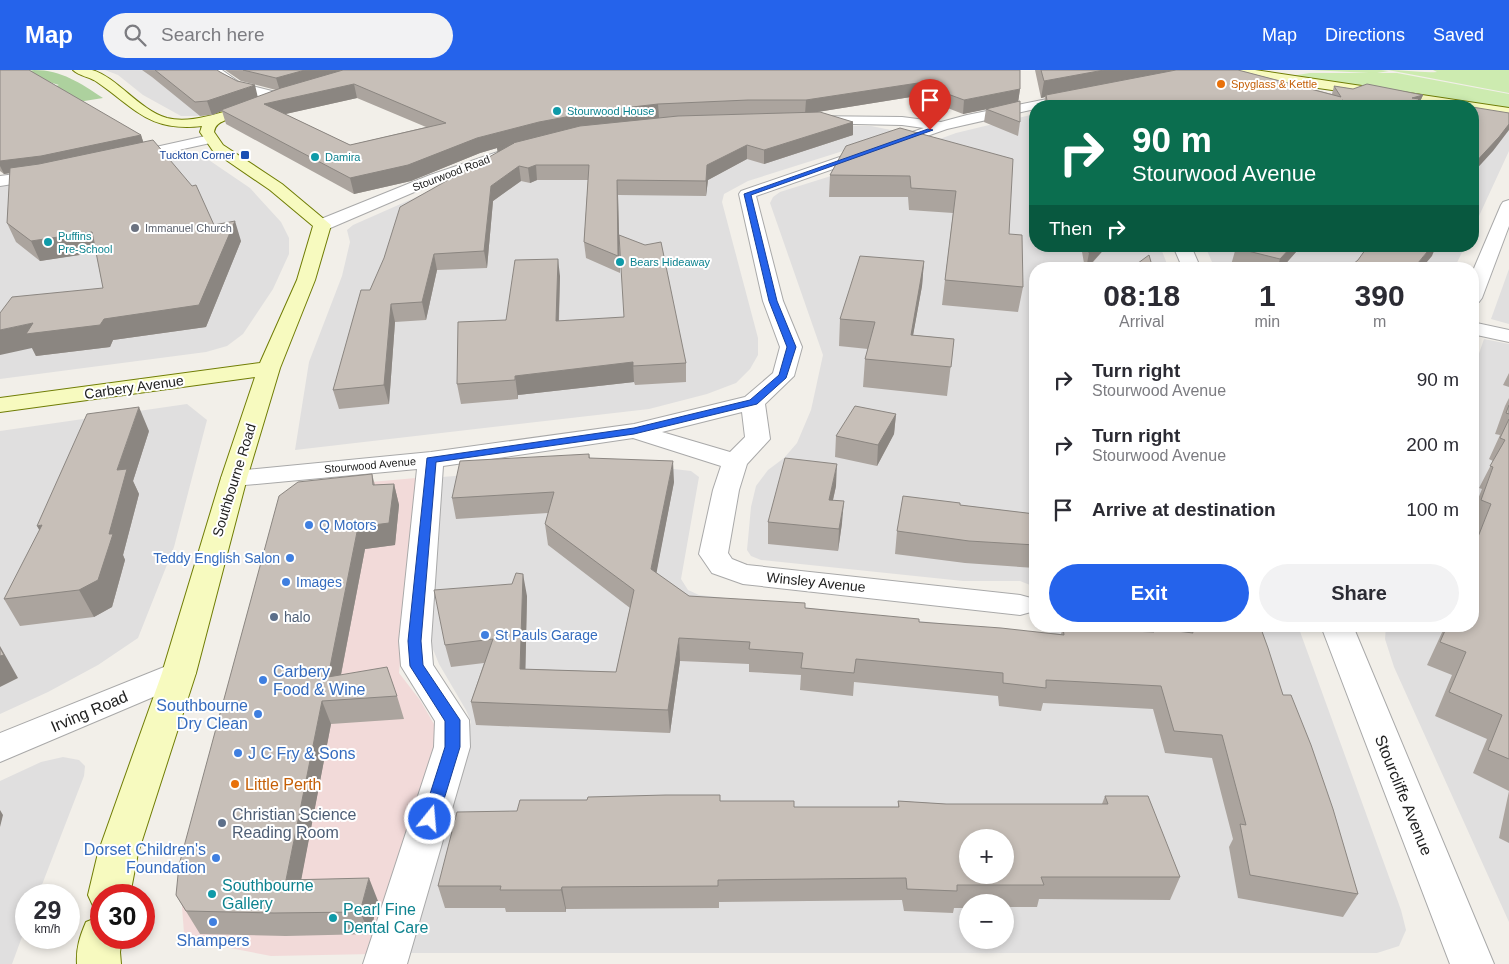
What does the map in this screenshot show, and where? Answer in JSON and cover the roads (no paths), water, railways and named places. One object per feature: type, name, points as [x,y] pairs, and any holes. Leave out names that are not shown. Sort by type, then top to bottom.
[{"type":"main road","points":[[79,70],[101,78],[121,95],[158,119],[188,122],[212,130]]},
{"type":"main road","points":[[1238,70],[1283,79],[1427,100]]},
{"type":"main road","points":[[256,105],[284,95]]},
{"type":"main road","points":[[1479,109],[1509,112]]},
{"type":"main road","points":[[212,130],[239,110]]},
{"type":"main road","points":[[212,130],[218,148],[276,187],[322,226]]},
{"type":"main road","name":"Southbourne Road","points":[[112,884],[118,853],[179,674],[234,478],[268,368],[306,280],[322,226]]},
{"type":"main road","name":"Carbery Avenue","points":[[0,405],[268,368]]},
{"type":"main road","points":[[99,949],[99,964]]},
{"type":"street","points":[[216,70],[220,77],[231,84],[284,95]]},
{"type":"street","name":"Stourwood Avenue","points":[[1063,100],[1098,93]]},
{"type":"street","name":"Stourwood Avenue","points":[[234,478],[431,460],[634,431],[753,402],[783,376],[792,347],[773,301],[747,194],[942,126],[1029,107]]},
{"type":"street","points":[[798,119],[902,121],[942,126]]},
{"type":"street","points":[[106,162],[212,130]]},
{"type":"street","name":"Stourwood Road","points":[[322,226],[481,160],[532,145]]},
{"type":"street","points":[[0,181],[60,172]]},
{"type":"street","points":[[1479,280],[1509,205]]},
{"type":"street","points":[[1479,330],[1509,336]]},
{"type":"street","name":"Winsley Avenue","points":[[753,402],[758,439],[735,462],[726,490],[713,554],[722,566],[743,574],[1020,605]]},
{"type":"street","points":[[634,431],[735,462]]},
{"type":"street","points":[[385,964],[452,747],[452,720],[417,666],[415,641],[431,460]]},
{"type":"street","name":"Stourcliffe Avenue","points":[[1339,632],[1472,964]]},
{"type":"street","name":"Irving Road","points":[[0,748],[179,674]]},
{"type":"place","name":"Spyglass & Kettle","points":[[1221,84]]},
{"type":"place","name":"Stourwood House","points":[[557,111]]},
{"type":"place","name":"Tuckton Corner","points":[[245,155]]},
{"type":"place","name":"Damira","points":[[315,157]]},
{"type":"place","name":"Immanuel Church","points":[[135,228]]},
{"type":"place","name":"Puffins Pre-School","points":[[48,242]]},
{"type":"place","name":"Bears Hideaway","points":[[620,262]]},
{"type":"place","name":"Q Motors","points":[[309,525]]},
{"type":"place","name":"Teddy English Salon","points":[[290,558]]},
{"type":"place","name":"Images","points":[[286,582]]},
{"type":"place","name":"halo","points":[[274,617]]},
{"type":"place","name":"St Pauls Garage","points":[[485,635]]},
{"type":"place","name":"Carbery Food & Wine","points":[[263,680]]},
{"type":"place","name":"Southbourne Dry Clean","points":[[258,714]]},
{"type":"place","name":"J C Fry & Sons","points":[[238,753]]},
{"type":"place","name":"Little Perth","points":[[235,784]]},
{"type":"place","name":"Christian Science Reading Room","points":[[222,823]]},
{"type":"place","name":"Dorset Children's Foundation","points":[[216,858]]},
{"type":"place","name":"Southbourne Gallery","points":[[212,894]]},
{"type":"place","name":"Pearl Fine Dental Care","points":[[333,918]]},
{"type":"place","name":"Shampers","points":[[213,922]]}]
